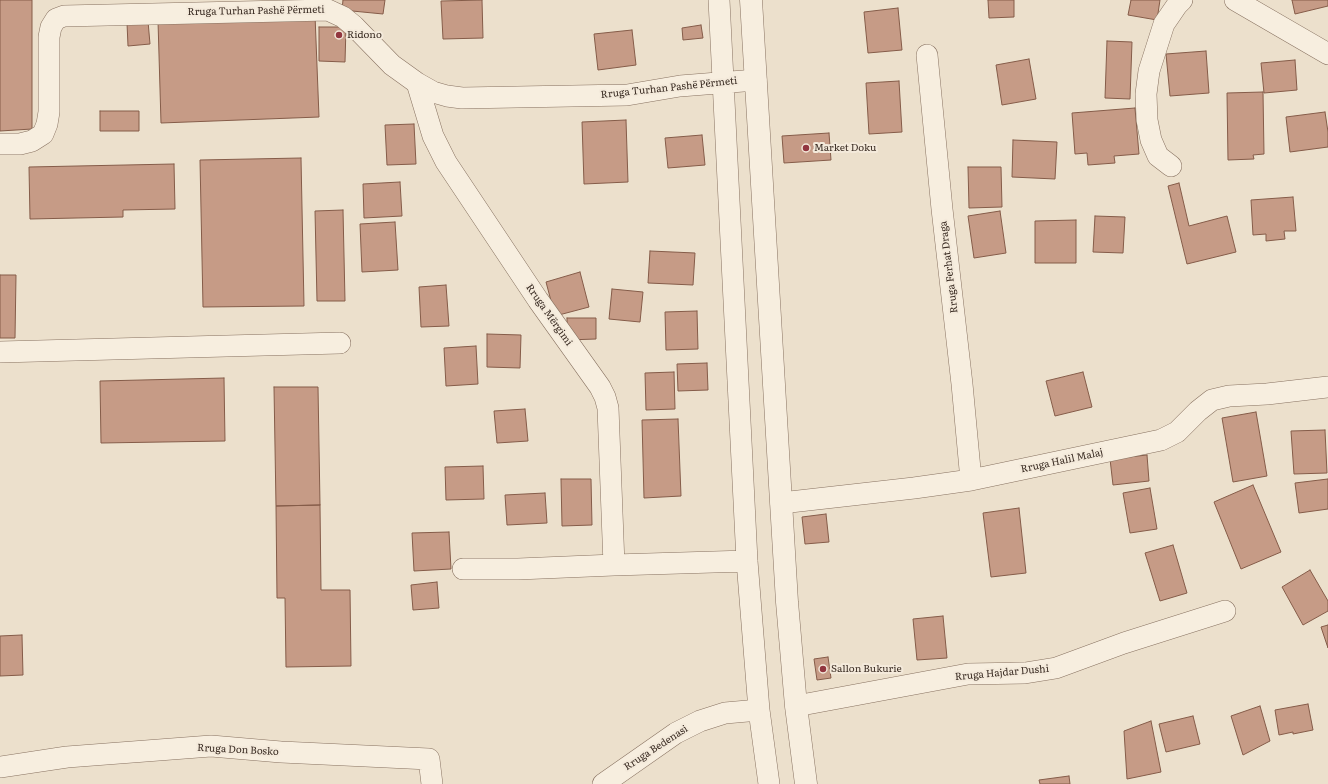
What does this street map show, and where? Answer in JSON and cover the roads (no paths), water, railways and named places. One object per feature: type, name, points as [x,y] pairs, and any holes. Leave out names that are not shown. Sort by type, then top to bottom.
[{"type":"street","points":[[719,0],[747,561],[759,710],[769,784]]},
{"type":"street","points":[[751,0],[787,602],[796,706],[806,784]]},
{"type":"street","points":[[1170,166],[1158,156],[1151,140],[1147,120],[1146,94],[1149,71],[1164,24],[1182,0]]},
{"type":"street","points":[[1235,0],[1328,54]]},
{"type":"street","name":"Rruga Turhan Pashë Përmeti","points":[[0,144],[20,144],[32,141],[43,134],[47,124],[49,112],[49,37],[51,27],[56,19],[64,16],[328,10],[343,17],[354,26],[392,65],[417,83],[433,92],[446,96],[462,98],[627,95],[680,86],[756,80]]},
{"type":"street","name":"Rruga Ferhat Draga","points":[[927,54],[971,480]]},
{"type":"street","name":"Rruga Mërgimi","points":[[417,83],[433,136],[446,162],[538,300],[605,396],[608,408],[614,566]]},
{"type":"street","points":[[0,352],[340,343]]},
{"type":"street","name":"Rruga Halil Malaj","points":[[781,503],[971,480],[1161,440],[1177,432],[1198,411],[1212,400],[1229,396],[1267,394],[1328,387]]},
{"type":"street","points":[[463,569],[518,569],[747,561]]},
{"type":"street","name":"Rruga Hajdar Dushi","points":[[796,706],[968,674],[1025,673],[1056,668],[1131,641],[1225,611]]},
{"type":"street","name":"Rruga Bedenasi","points":[[603,784],[676,733],[700,721],[725,714],[759,710]]},
{"type":"street","name":"Rruga Don Bosko","points":[[0,767],[67,757],[211,746],[281,752],[429,759],[432,784]]},
{"type":"place","name":"Ridono","points":[[339,35]]},
{"type":"place","name":"Market Doku","points":[[806,148]]},
{"type":"place","name":"Sallon Bukurie","points":[[823,669]]}]
